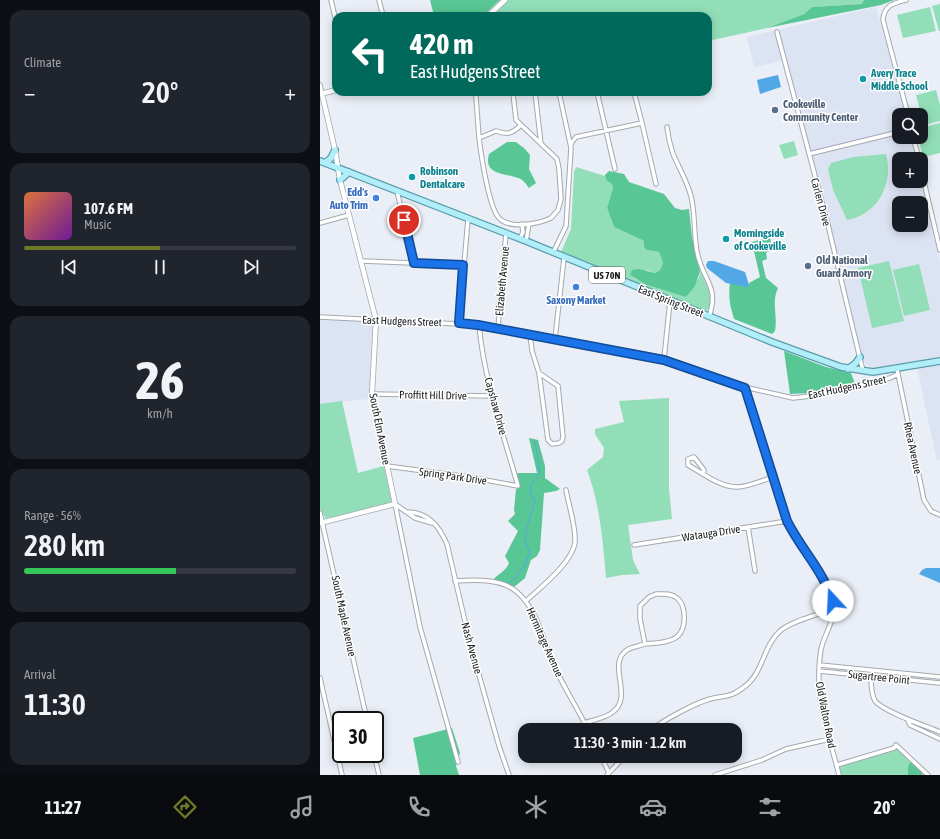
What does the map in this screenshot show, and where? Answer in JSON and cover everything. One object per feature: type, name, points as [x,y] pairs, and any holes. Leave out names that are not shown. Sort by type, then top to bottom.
[{"type":"main road","points":[[322,161],[332,158],[335,150]]},
{"type":"main road","name":"East Spring Street","points":[[322,161],[526,241],[564,258],[772,342],[848,369],[863,372],[897,372],[940,361]]},
{"type":"main road","points":[[340,180],[349,172]]},
{"type":"main road","points":[[848,369],[856,363],[860,356]]},
{"type":"street","points":[[331,0],[334,12]]},
{"type":"street","points":[[379,0],[382,12]]},
{"type":"street","points":[[492,12],[505,0]]},
{"type":"street","points":[[906,0],[893,3],[886,8],[883,13],[883,20],[906,108]]},
{"type":"street","name":"Carlen Drive","points":[[777,32],[863,372]]},
{"type":"street","points":[[320,85],[321,94],[332,91]]},
{"type":"street","name":"South Elm Avenue","points":[[321,94],[335,150],[340,180],[376,320],[372,394],[420,628],[458,762]]},
{"type":"street","points":[[476,98],[479,138],[486,176],[496,216],[505,223],[529,224],[551,218],[558,210],[561,199],[559,169],[557,159],[516,120],[513,96]]},
{"type":"street","points":[[535,96],[541,144]]},
{"type":"street","points":[[560,96],[571,148]]},
{"type":"street","points":[[597,96],[616,169]]},
{"type":"street","points":[[635,96],[656,184]]},
{"type":"street","points":[[553,253],[566,226],[572,142],[576,137],[642,124]]},
{"type":"street","points":[[479,138],[496,131],[502,134],[512,133],[521,125]]},
{"type":"street","points":[[667,127],[674,154],[693,204],[693,230],[698,256],[714,295],[714,303],[709,317]]},
{"type":"street","points":[[809,154],[892,134]]},
{"type":"street","points":[[925,188],[940,250]]},
{"type":"street","points":[[397,191],[414,263]]},
{"type":"street","points":[[320,223],[349,215]]},
{"type":"street","points":[[459,323],[468,219]]},
{"type":"street","points":[[520,239],[523,232],[522,224]]},
{"type":"street","points":[[526,241],[529,224]]},
{"type":"street","name":"Elizabeth Avenue","points":[[498,328],[506,233]]},
{"type":"street","points":[[555,339],[564,258]]},
{"type":"street","points":[[362,261],[463,265]]},
{"type":"street","points":[[664,360],[670,301]]},
{"type":"street","name":"East Hudgens Street","points":[[320,317],[459,323],[498,328],[664,360],[745,388],[793,398],[805,397],[890,378],[897,372]]},
{"type":"street","name":"Capshaw Drive","points":[[478,325],[480,342],[493,396],[518,486]]},
{"type":"street","points":[[530,334],[532,351],[539,373],[548,440],[552,444],[555,444],[562,441],[563,436],[558,386],[539,373]]},
{"type":"street","name":"Rhea Avenue","points":[[897,372],[924,500],[931,511],[940,515]]},
{"type":"street","name":"Old Walton Road","points":[[745,388],[787,521],[825,582],[833,601],[833,619],[821,648],[819,671],[820,696],[839,775]]},
{"type":"street","name":"Proffitt Hill Drive","points":[[372,394],[493,396]]},
{"type":"street","points":[[703,474],[703,467],[694,457],[688,459],[688,466],[703,474],[726,485],[736,487],[773,477]]},
{"type":"street","name":"Spring Park Drive","points":[[387,466],[469,477],[518,486]]},
{"type":"street","points":[[526,601],[568,558],[573,550],[574,533],[566,490]]},
{"type":"street","points":[[322,523],[395,504]]},
{"type":"street","name":"Nash Avenue","points":[[395,504],[414,518],[432,523]]},
{"type":"street","name":"Nash Avenue","points":[[407,512],[424,514],[444,536],[470,644],[499,746],[509,775]]},
{"type":"street","name":"South Maple Avenue","points":[[320,513],[365,711]]},
{"type":"street","name":"Watauga Drive","points":[[634,545],[787,521]]},
{"type":"street","points":[[748,527],[755,571]]},
{"type":"street","name":"Hermitage Avenue","points":[[455,581],[476,580],[500,584],[516,591],[526,601],[541,631],[556,668],[584,723]]},
{"type":"street","points":[[584,723],[612,713],[617,709],[622,698],[618,666],[623,653],[629,649],[645,644],[673,639],[682,631],[684,614],[678,598],[670,594],[656,594],[644,601],[640,606],[640,619],[645,644]]},
{"type":"street","points":[[660,723],[710,699],[729,696],[745,687],[756,674],[768,649],[780,631],[833,609]]},
{"type":"street","name":"Sugartree Point","points":[[820,665],[940,677]]},
{"type":"street","name":"Sugartree Point","points":[[819,671],[940,683]]},
{"type":"street","points":[[871,676],[874,700],[907,719],[940,732]]},
{"type":"street","points":[[320,678],[342,775]]},
{"type":"street","points":[[907,719],[910,725],[940,739]]},
{"type":"street","points":[[715,775],[762,760],[786,749],[830,739]]},
{"type":"street","points":[[837,765],[894,748],[896,745],[928,775]]},
{"type":"street","points":[[376,763],[379,775]]},
{"type":"street","points":[[604,763],[608,774],[618,763]]},
{"type":"shaded area","points":[[876,7],[904,108],[892,108],[892,144],[913,144],[914,152],[892,152],[892,188],[923,188],[925,196],[892,196],[892,232],[928,232],[928,209],[940,261],[940,358],[875,369],[868,366],[864,362],[834,238],[787,60],[754,67],[747,37]]},
{"type":"shaded area","points":[[320,319],[371,322],[374,325],[369,399],[320,404]]},
{"type":"shaded area","points":[[940,364],[940,460],[937,461],[917,368]]},
{"type":"green space","points":[[430,0],[500,0],[487,12],[433,12]]},
{"type":"green space","points":[[508,0],[864,0],[862,4],[812,7],[804,14],[767,28],[712,40],[712,12],[496,12]]},
{"type":"green space","points":[[864,0],[894,0],[881,5],[767,28],[804,14],[812,7],[862,4]]},
{"type":"green space","points":[[940,4],[940,31],[939,31],[932,6]]},
{"type":"green space","points":[[930,7],[936,31],[903,38],[897,15]]},
{"type":"green space","points":[[936,90],[940,105],[940,121],[928,124],[928,108],[919,108],[916,95]]},
{"type":"green space","points":[[940,123],[940,153],[928,156],[928,152],[922,152],[920,144],[928,144],[928,126]]},
{"type":"green space","points":[[794,141],[798,155],[784,159],[779,145]]},
{"type":"green space","points":[[507,142],[516,142],[530,155],[529,169],[536,183],[529,188],[521,179],[496,172],[489,166],[489,154]]},
{"type":"green space","points":[[886,154],[888,176],[881,196],[875,205],[867,212],[858,217],[847,220],[833,190],[828,169],[831,163],[853,157]]},
{"type":"green space","points":[[576,167],[605,176],[606,180],[613,184],[607,208],[614,227],[644,241],[647,250],[659,252],[663,263],[660,270],[654,273],[647,270],[633,278],[686,297],[699,277],[700,271],[710,295],[711,300],[708,310],[702,311],[561,252],[571,229],[574,172]]},
{"type":"green space","points":[[609,171],[624,174],[629,182],[664,194],[675,208],[682,210],[689,209],[692,237],[700,271],[695,286],[686,297],[645,284],[630,275],[632,270],[639,269],[655,273],[660,270],[663,263],[659,252],[647,250],[644,247],[644,241],[614,227],[607,208],[613,188],[612,184],[606,180],[605,175]]},
{"type":"green space","points":[[770,237],[772,249],[766,253],[767,259],[762,261],[766,278],[778,288],[775,299],[776,325],[775,331],[772,334],[734,319],[729,297],[730,283],[749,285],[749,283],[760,277],[752,242]]},
{"type":"green space","points":[[889,261],[904,321],[872,328],[858,268]]},
{"type":"green space","points":[[919,264],[930,310],[904,316],[893,270]]},
{"type":"green space","points":[[784,351],[826,367],[851,373],[855,384],[813,393],[790,394]]},
{"type":"green space","points":[[669,398],[669,489],[672,519],[628,525],[633,560],[640,574],[606,578],[598,510],[587,470],[603,457],[604,448],[595,434],[595,429],[624,422],[619,401]]},
{"type":"green space","points":[[342,401],[358,473],[384,466],[392,501],[388,504],[326,519],[320,509],[320,404]]},
{"type":"green space","points":[[529,438],[538,440],[545,466],[545,478],[560,489],[544,493],[540,550],[537,556],[531,560],[525,578],[514,587],[493,580],[508,566],[509,563],[505,556],[518,531],[508,521],[515,514],[516,489],[520,487],[517,473],[537,473]]},
{"type":"green space","points":[[452,728],[460,753],[456,766],[459,775],[420,775],[413,738]]},
{"type":"green space","points":[[899,748],[911,761],[908,766],[908,775],[841,775],[840,768],[842,765]]},
{"type":"green space","points":[[911,761],[923,774],[922,775],[908,775],[908,766]]},
{"type":"water","points":[[778,75],[781,87],[760,94],[757,80]]},
{"type":"water","points":[[708,261],[714,261],[745,272],[749,285],[748,287],[726,283],[707,268],[706,265]]},
{"type":"water","points":[[926,568],[940,568],[940,583],[919,574]]},
{"type":"waterway","points":[[510,583],[524,567],[530,552],[525,542],[527,526],[535,501],[531,495],[530,486],[540,473],[535,442]]},
{"type":"place","name":"Avery Trace Middle School","points":[[863,79]]},
{"type":"place","name":"Cookeville Community Center","points":[[775,110]]},
{"type":"place","name":"Robinson Dentalcare","points":[[412,177]]},
{"type":"place","name":"Edd's Auto Trim","points":[[376,198]]},
{"type":"place","name":"Morningside of Cookeville","points":[[726,239]]},
{"type":"place","name":"Old National Guard Armory","points":[[808,266]]},
{"type":"place","name":"Saxony Market","points":[[576,287]]},
{"type":"route","points":[[404,220],[414,263],[463,265],[459,323],[530,334],[674,362],[722,381],[745,388],[787,521],[792,531],[817,567],[833,601]]}]
